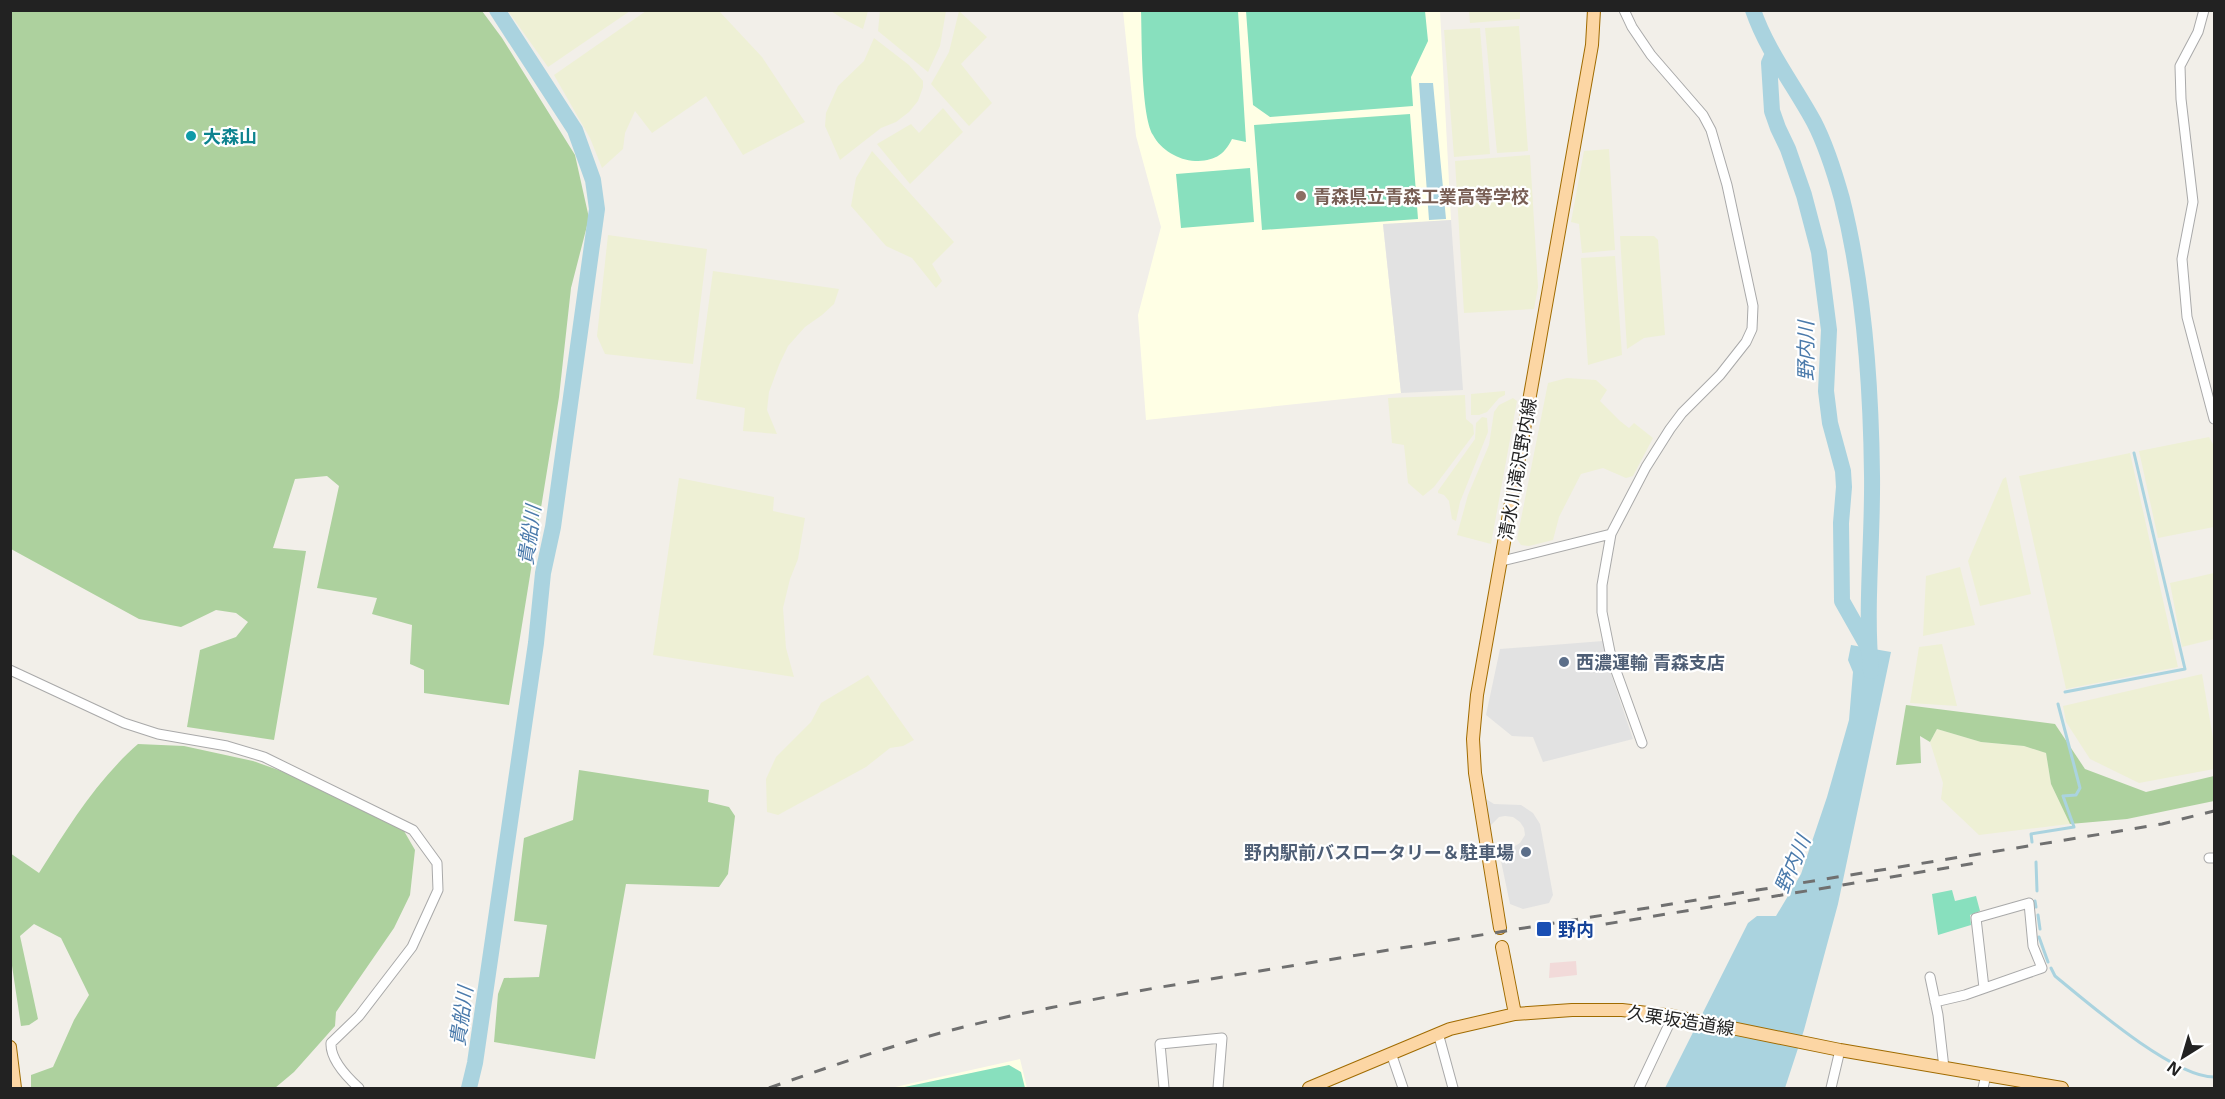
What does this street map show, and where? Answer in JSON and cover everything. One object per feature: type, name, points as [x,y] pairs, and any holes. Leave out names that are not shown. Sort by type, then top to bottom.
[{"type":"main road","name":"清水川滝沢野内線","points":[[1500,928],[1475,773],[1473,739],[1476,695],[1502,561],[1592,45],[1594,10]]},
{"type":"main road","points":[[1502,947],[1515,1014]]},
{"type":"main road","name":"久栗坂造道線","points":[[1309,1089],[1438,1033],[1515,1014],[1572,1010],[1622,1010],[1672,1016],[1812,1045],[2062,1089]]},
{"type":"main road","points":[[10,1047],[15,1089]]},
{"type":"street","points":[[1624,10],[1632,27],[1651,55],[1703,115],[1711,130],[1727,185],[1753,306],[1752,329],[1746,342],[1720,375],[1682,413],[1670,429],[1646,467],[1611,534],[1602,585],[1602,612],[1611,657],[1642,743]]},
{"type":"street","points":[[2204,10],[2198,32],[2180,66],[2181,99],[2193,202],[2182,259],[2187,317],[2214,419]]},
{"type":"street","points":[[1502,561],[1611,534]]},
{"type":"street","points":[[10,670],[136,727],[158,734],[227,746],[264,757],[413,830],[437,863],[438,890],[412,947],[359,1016],[330,1043],[330,1051],[348,1078],[359,1089]]},
{"type":"street","points":[[1935,1002],[1965,995],[2042,968],[2033,946],[2029,903],[1976,918],[1983,988]]},
{"type":"street","points":[[1930,977],[1944,1068]]},
{"type":"street","points":[[1639,1089],[1672,1016]]},
{"type":"street","points":[[1438,1033],[1454,1089]]},
{"type":"street","points":[[1164,1089],[1160,1044],[1222,1038],[1218,1089]]},
{"type":"street","points":[[1831,1089],[1840,1050]]},
{"type":"street","points":[[1391,1053],[1403,1089]]},
{"type":"street","points":[[1983,1089],[1986,1075]]},
{"type":"shaded area","points":[[880,10],[946,11],[940,46],[928,72],[878,31]]},
{"type":"shaded area","points":[[508,11],[630,11],[548,67]]},
{"type":"shaded area","points":[[646,11],[719,11],[762,57],[805,122],[743,155],[706,96],[652,133],[635,111],[625,133],[623,149],[602,168],[590,138],[554,75]]},
{"type":"shaded area","points":[[831,11],[868,11],[863,29]]},
{"type":"shaded area","points":[[959,11],[987,37],[961,64],[992,103],[969,126],[931,84],[949,52]]},
{"type":"shaded area","name":"青森県立青森工業高等学校","points":[[1123,11],[1440,11],[1451,220],[1383,225],[1401,393],[1146,420],[1138,315],[1161,227],[1136,136]]},
{"type":"shaded area","points":[[1469,11],[1520,11],[1520,19],[1470,23]]},
{"type":"shaded area","points":[[1519,26],[1528,151],[1497,153],[1485,28]]},
{"type":"shaded area","points":[[1480,28],[1490,154],[1454,157],[1444,30]]},
{"type":"shaded area","points":[[874,38],[909,65],[923,81],[923,87],[918,101],[909,112],[896,122],[881,128],[840,160],[825,126],[826,113],[838,86],[864,61]]},
{"type":"shaded area","points":[[943,108],[963,132],[910,184],[877,144],[911,124],[919,133]]},
{"type":"shaded area","points":[[1609,149],[1615,250],[1582,253],[1579,224],[1571,222],[1584,151]]},
{"type":"shaded area","points":[[872,151],[954,242],[932,264],[942,281],[936,288],[912,258],[886,246],[851,206],[856,178]]},
{"type":"shaded area","points":[[1530,155],[1538,287],[1534,309],[1464,313],[1455,161]]},
{"type":"shaded area","points":[[1451,220],[1463,390],[1401,393],[1383,224]]},
{"type":"shaded area","points":[[608,235],[707,249],[693,364],[605,354],[597,336]]},
{"type":"shaded area","points":[[1620,236],[1654,236],[1658,240],[1665,335],[1644,338],[1627,349]]},
{"type":"shaded area","points":[[1615,256],[1622,355],[1588,365],[1581,258]]},
{"type":"shaded area","points":[[713,271],[839,289],[834,304],[805,327],[788,346],[779,365],[769,392],[767,410],[777,434],[743,431],[745,408],[696,399]]},
{"type":"shaded area","points":[[1567,378],[1596,380],[1607,390],[1600,401],[1629,428],[1634,423],[1653,438],[1633,476],[1626,478],[1603,468],[1581,474],[1559,517],[1553,540],[1529,546],[1521,545],[1517,539],[1548,383]]},
{"type":"shaded area","points":[[1505,391],[1505,395],[1499,398],[1487,412],[1471,415],[1471,394]]},
{"type":"shaded area","points":[[1465,395],[1466,419],[1473,425],[1474,434],[1434,487],[1423,496],[1408,483],[1404,445],[1392,443],[1388,398]]},
{"type":"shaded area","points":[[1513,398],[1517,401],[1491,544],[1457,535],[1468,495],[1489,445],[1494,412],[1499,405]]},
{"type":"shaded area","points":[[1482,417],[1487,418],[1488,432],[1460,502],[1456,521],[1452,519],[1449,501],[1438,491],[1475,439],[1476,423]]},
{"type":"shaded area","points":[[2209,437],[2214,446],[2214,527],[2158,538],[2139,451]]},
{"type":"shaded area","points":[[2130,453],[2178,667],[2066,689],[2019,476]]},
{"type":"shaded area","points":[[2006,477],[2031,594],[1980,606],[1968,561],[2003,479]]},
{"type":"shaded area","points":[[679,478],[774,497],[773,511],[805,518],[798,559],[783,608],[786,648],[794,677],[653,655]]},
{"type":"shaded area","points":[[1960,567],[1975,625],[1923,636],[1926,576]]},
{"type":"shaded area","points":[[2214,573],[2214,639],[2182,647],[2170,583]]},
{"type":"shaded area","points":[[1603,641],[1611,674],[1633,739],[1543,762],[1533,737],[1512,736],[1486,715],[1500,649]]},
{"type":"shaded area","points":[[1942,644],[1957,706],[1910,703],[1919,647]]},
{"type":"shaded area","points":[[2202,674],[2214,744],[2214,769],[2139,783],[2090,759],[2066,722],[2063,706]]},
{"type":"shaded area","points":[[868,675],[914,740],[903,746],[890,748],[866,767],[778,815],[767,812],[766,779],[776,757],[811,722],[821,703]]},
{"type":"shaded area","points":[[1937,729],[1981,742],[2024,746],[2046,753],[2051,784],[2070,824],[1979,835],[1941,799],[1943,783],[1930,742]]},
{"type":"shaded area","name":"野内駅前バスロータリー＆駐車場","points":[[1486,799],[1494,804],[1521,805],[1533,813],[1540,824],[1553,895],[1549,903],[1523,909],[1510,904],[1501,861],[1510,849],[1520,843],[1525,835],[1524,828],[1513,817],[1505,816],[1499,817],[1489,827]]},
{"type":"shaded area","points":[[1576,961],[1577,975],[1549,978],[1550,963]]},
{"type":"shaded area","points":[[1020,1059],[1027,1088],[895,1088],[895,1087]]},
{"type":"green space","points":[[10,11],[482,11],[502,38],[575,155],[589,218],[571,288],[559,397],[509,705],[424,693],[424,670],[410,664],[412,625],[372,614],[377,598],[317,588],[339,486],[327,476],[295,479],[273,548],[306,551],[274,740],[187,727],[200,650],[236,637],[248,622],[236,613],[216,610],[181,627],[139,619],[11,549]]},
{"type":"green space","points":[[1141,11],[1238,11],[1246,142],[1232,139],[1225,150],[1217,156],[1195,161],[1182,159],[1156,140],[1146,111]]},
{"type":"green space","points":[[1246,11],[1425,11],[1428,41],[1411,77],[1413,106],[1270,117],[1253,105]]},
{"type":"green space","points":[[1410,114],[1418,219],[1262,230],[1254,125]]},
{"type":"green space","points":[[1250,168],[1254,222],[1181,228],[1176,174]]},
{"type":"green space","points":[[1906,705],[2055,724],[2085,769],[2146,792],[2214,776],[2214,801],[2127,819],[2070,824],[2051,784],[2046,753],[2024,746],[1981,742],[1937,729],[1930,742],[1920,736],[1921,763],[1896,765]]},
{"type":"green space","points":[[138,744],[184,746],[253,761],[318,784],[379,815],[404,831],[415,850],[410,895],[394,928],[336,1012],[335,1026],[294,1072],[275,1088],[31,1088],[31,1075],[53,1067],[74,1020],[89,995],[61,938],[34,924],[20,936],[38,1019],[29,1025],[21,1026],[11,959],[10,853],[39,873],[72,821],[96,789]]},
{"type":"green space","points":[[579,770],[709,790],[708,802],[729,807],[735,816],[728,874],[719,887],[626,884],[595,1059],[494,1042],[498,994],[504,978],[539,977],[547,925],[514,921],[524,838],[573,820]]},
{"type":"green space","points":[[1952,890],[1955,901],[1976,896],[1980,911],[1970,915],[1971,925],[1938,935],[1932,894]]},
{"type":"green space","points":[[1009,1065],[1021,1072],[1025,1088],[900,1088]]},
{"type":"water","points":[[1419,83],[1433,83],[1446,219],[1429,220]]},
{"type":"water","points":[[1851,645],[1891,652],[1838,904],[1804,1030],[1785,1088],[1665,1088],[1748,923],[1757,916],[1776,916],[1801,874],[1827,797],[1849,720],[1853,672],[1848,660]]},
{"type":"waterway","name":"貴船川","points":[[469,1088],[475,1063],[536,643],[543,573],[553,527],[597,209],[593,180],[575,130],[497,10]]},
{"type":"waterway","name":"野内川","points":[[1753,10],[1766,40],[1814,122],[1822,140],[1842,199],[1850,232],[1861,301],[1868,372],[1872,499],[1869,597],[1871,671]]},
{"type":"waterway","name":"野内川","points":[[1773,54],[1769,63],[1772,111],[1804,195],[1819,252],[1829,330],[1826,391],[1830,423],[1843,471],[1844,487],[1841,523],[1842,601],[1868,647]]},
{"type":"waterway","points":[[2065,692],[2185,669],[2134,453]]},
{"type":"waterway","points":[[2032,842],[2031,834],[2074,827],[2063,796],[2076,795],[2080,788],[2058,704]]},
{"type":"waterway","points":[[2036,862],[2037,891]]},
{"type":"waterway","points":[[2035,901],[2036,907]]},
{"type":"waterway","points":[[2038,915],[2040,929]]},
{"type":"waterway","points":[[2039,937],[2048,962]]},
{"type":"waterway","points":[[2051,968],[2055,976],[2088,1003],[2154,1052],[2197,1074],[2214,1077]]},
{"type":"railway","points":[[769,1088],[925,1037],[999,1019],[1155,988],[2162,824],[2214,811]]},
{"type":"railway","points":[[1582,928],[1976,863]]},
{"type":"place","name":"大森山","points":[[191,136]]},
{"type":"place","name":"青森県立青森工業高等学校","points":[[1301,196]]},
{"type":"place","name":"西濃運輸 青森支店","points":[[1564,662]]},
{"type":"place","name":"野内駅前バスロータリー＆駐車場","points":[[1526,852]]},
{"type":"place","name":"野内","points":[[1544,929]]}]
